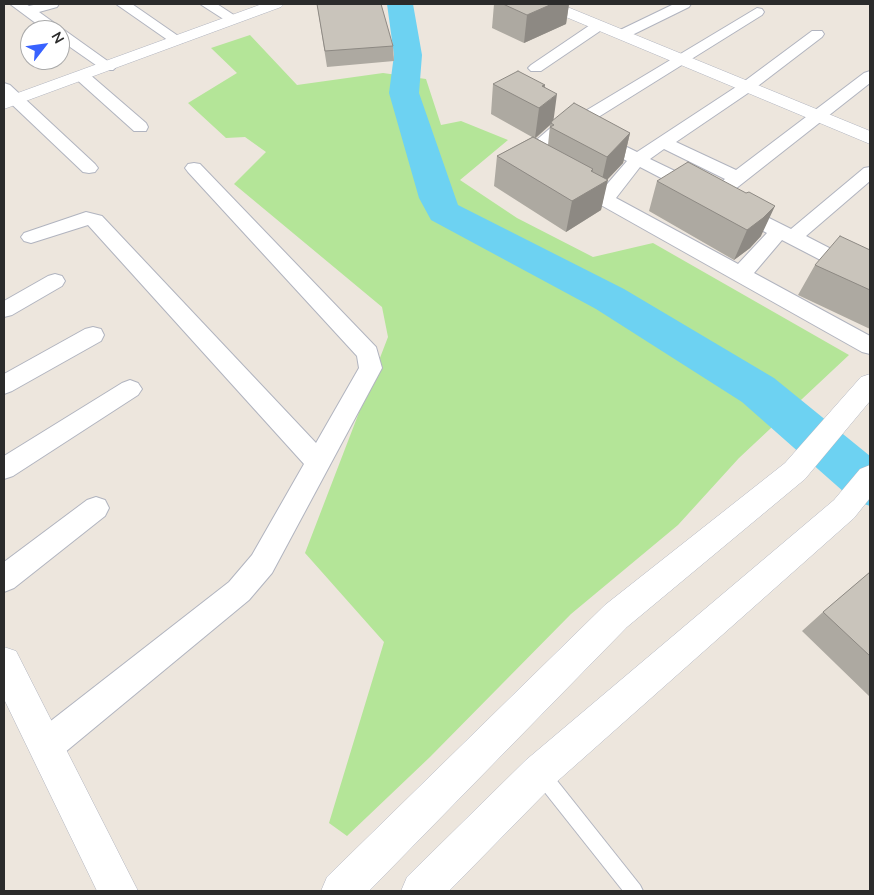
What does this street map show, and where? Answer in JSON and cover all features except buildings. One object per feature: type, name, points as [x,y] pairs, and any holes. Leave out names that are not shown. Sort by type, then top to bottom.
[{"type":"street","points":[[22,7],[52,4]]},
{"type":"street","points":[[123,4],[177,40]]},
{"type":"street","points":[[207,4],[233,19]]},
{"type":"street","points":[[11,102],[276,4]]},
{"type":"street","points":[[547,4],[870,138]]},
{"type":"street","points":[[623,34],[684,4]]},
{"type":"street","points":[[22,7],[41,20]]},
{"type":"street","points":[[757,12],[572,126],[561,128],[538,148],[534,155],[534,160],[870,346]]},
{"type":"street","points":[[536,68],[598,26]]},
{"type":"street","points":[[605,199],[638,159],[748,86],[817,34]]},
{"type":"street","points":[[70,40],[108,66]]},
{"type":"street","points":[[82,76],[140,127]]},
{"type":"street","points":[[713,197],[870,76]]},
{"type":"street","points":[[4,88],[11,102],[89,168]]},
{"type":"street","points":[[572,126],[870,277]]},
{"type":"street","points":[[663,142],[738,178]]},
{"type":"street","points":[[46,746],[240,592],[262,564],[371,368],[368,353],[194,168]]},
{"type":"street","points":[[741,274],[786,234],[870,172]]},
{"type":"street","points":[[31,237],[86,218],[95,220],[319,463]]},
{"type":"street","points":[[4,310],[55,282]]},
{"type":"street","points":[[4,385],[93,335]]},
{"type":"street","points":[[341,891],[616,616],[795,471],[868,388]]},
{"type":"street","points":[[4,469],[130,389]]},
{"type":"street","points":[[421,891],[539,773],[844,509],[870,477]]},
{"type":"street","points":[[4,579],[96,508]]},
{"type":"street","points":[[6,675],[46,746],[118,891]]},
{"type":"lane","points":[[539,773],[634,891]]},
{"type":"green space","points":[[250,35],[297,85],[383,73],[426,79],[441,125],[461,121],[508,140],[460,180],[517,218],[593,257],[653,243],[849,355],[739,458],[678,525],[571,614],[430,757],[347,836],[329,823],[384,642],[305,553],[388,337],[382,307],[234,184],[266,152],[245,137],[226,138],[188,103],[237,73],[211,48]]},
{"type":"waterway","points":[[400,4],[408,55],[404,93],[437,198],[444,212],[610,299],[758,390],[870,485]]}]
